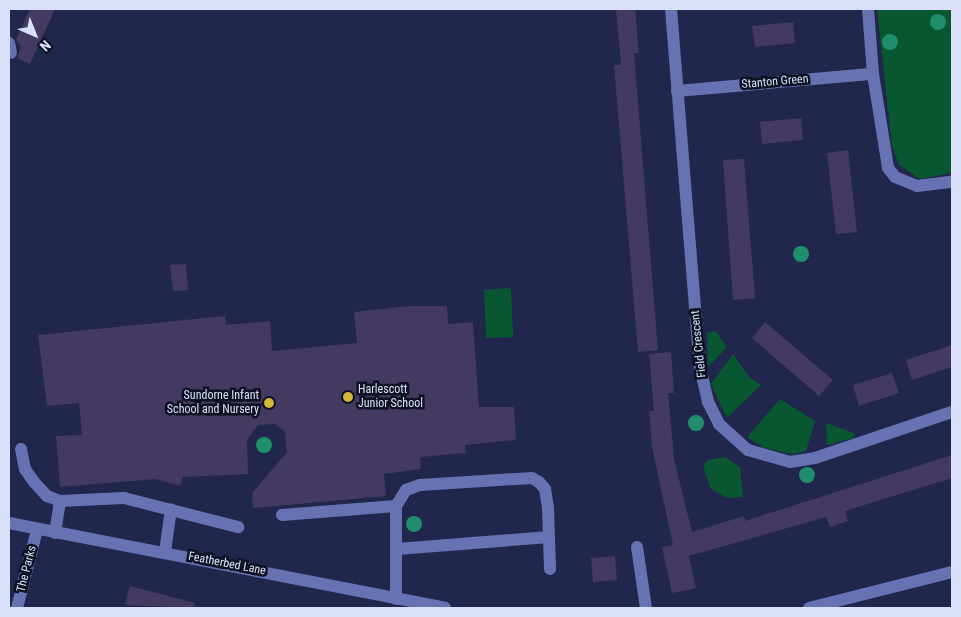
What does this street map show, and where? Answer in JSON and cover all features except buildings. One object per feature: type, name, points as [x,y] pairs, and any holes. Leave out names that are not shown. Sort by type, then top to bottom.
[{"type":"street","name":"Field Crescent","points":[[672,9],[700,367],[708,402],[718,424],[748,450],[790,462],[815,458],[952,412]]},
{"type":"street","points":[[868,9],[872,74],[888,168],[895,177],[916,186],[952,182]]},
{"type":"street","name":"Stanton Green","points":[[677,91],[872,74]]},
{"type":"street","points":[[21,448],[25,469],[47,496],[60,501],[124,498],[238,527]]},
{"type":"street","points":[[396,599],[398,549],[396,506],[406,490],[420,485],[532,478],[545,489],[550,569]]},
{"type":"street","points":[[55,533],[60,501]]},
{"type":"street","points":[[282,515],[396,506]]},
{"type":"street","points":[[165,552],[171,509]]},
{"type":"street","name":"Featherbed Lane","points":[[9,523],[37,530],[165,552],[445,608]]},
{"type":"street","name":"The Parks","points":[[17,608],[37,530]]},
{"type":"street","points":[[398,549],[549,536]]},
{"type":"street","points":[[637,547],[646,608]]},
{"type":"street","points":[[809,608],[952,572]]},
{"type":"green space","points":[[877,9],[952,9],[952,173],[920,179],[899,165],[892,146]]},
{"type":"green space","points":[[511,288],[513,337],[486,338],[484,290]]},
{"type":"green space","points":[[716,331],[727,347],[708,367],[707,333]]},
{"type":"green space","points":[[733,354],[749,377],[761,385],[727,418],[711,384]]},
{"type":"green space","points":[[780,399],[815,421],[806,451],[793,454],[764,448],[747,437]]},
{"type":"green space","points":[[826,423],[854,433],[854,438],[827,445]]},
{"type":"green space","points":[[725,457],[740,467],[743,497],[727,498],[710,488],[703,465],[708,460]]},
{"type":"place","name":"Harlescott Junior School","points":[[348,397]]},
{"type":"place","name":"Sundorne Infant School and Nursery","points":[[269,403]]}]
